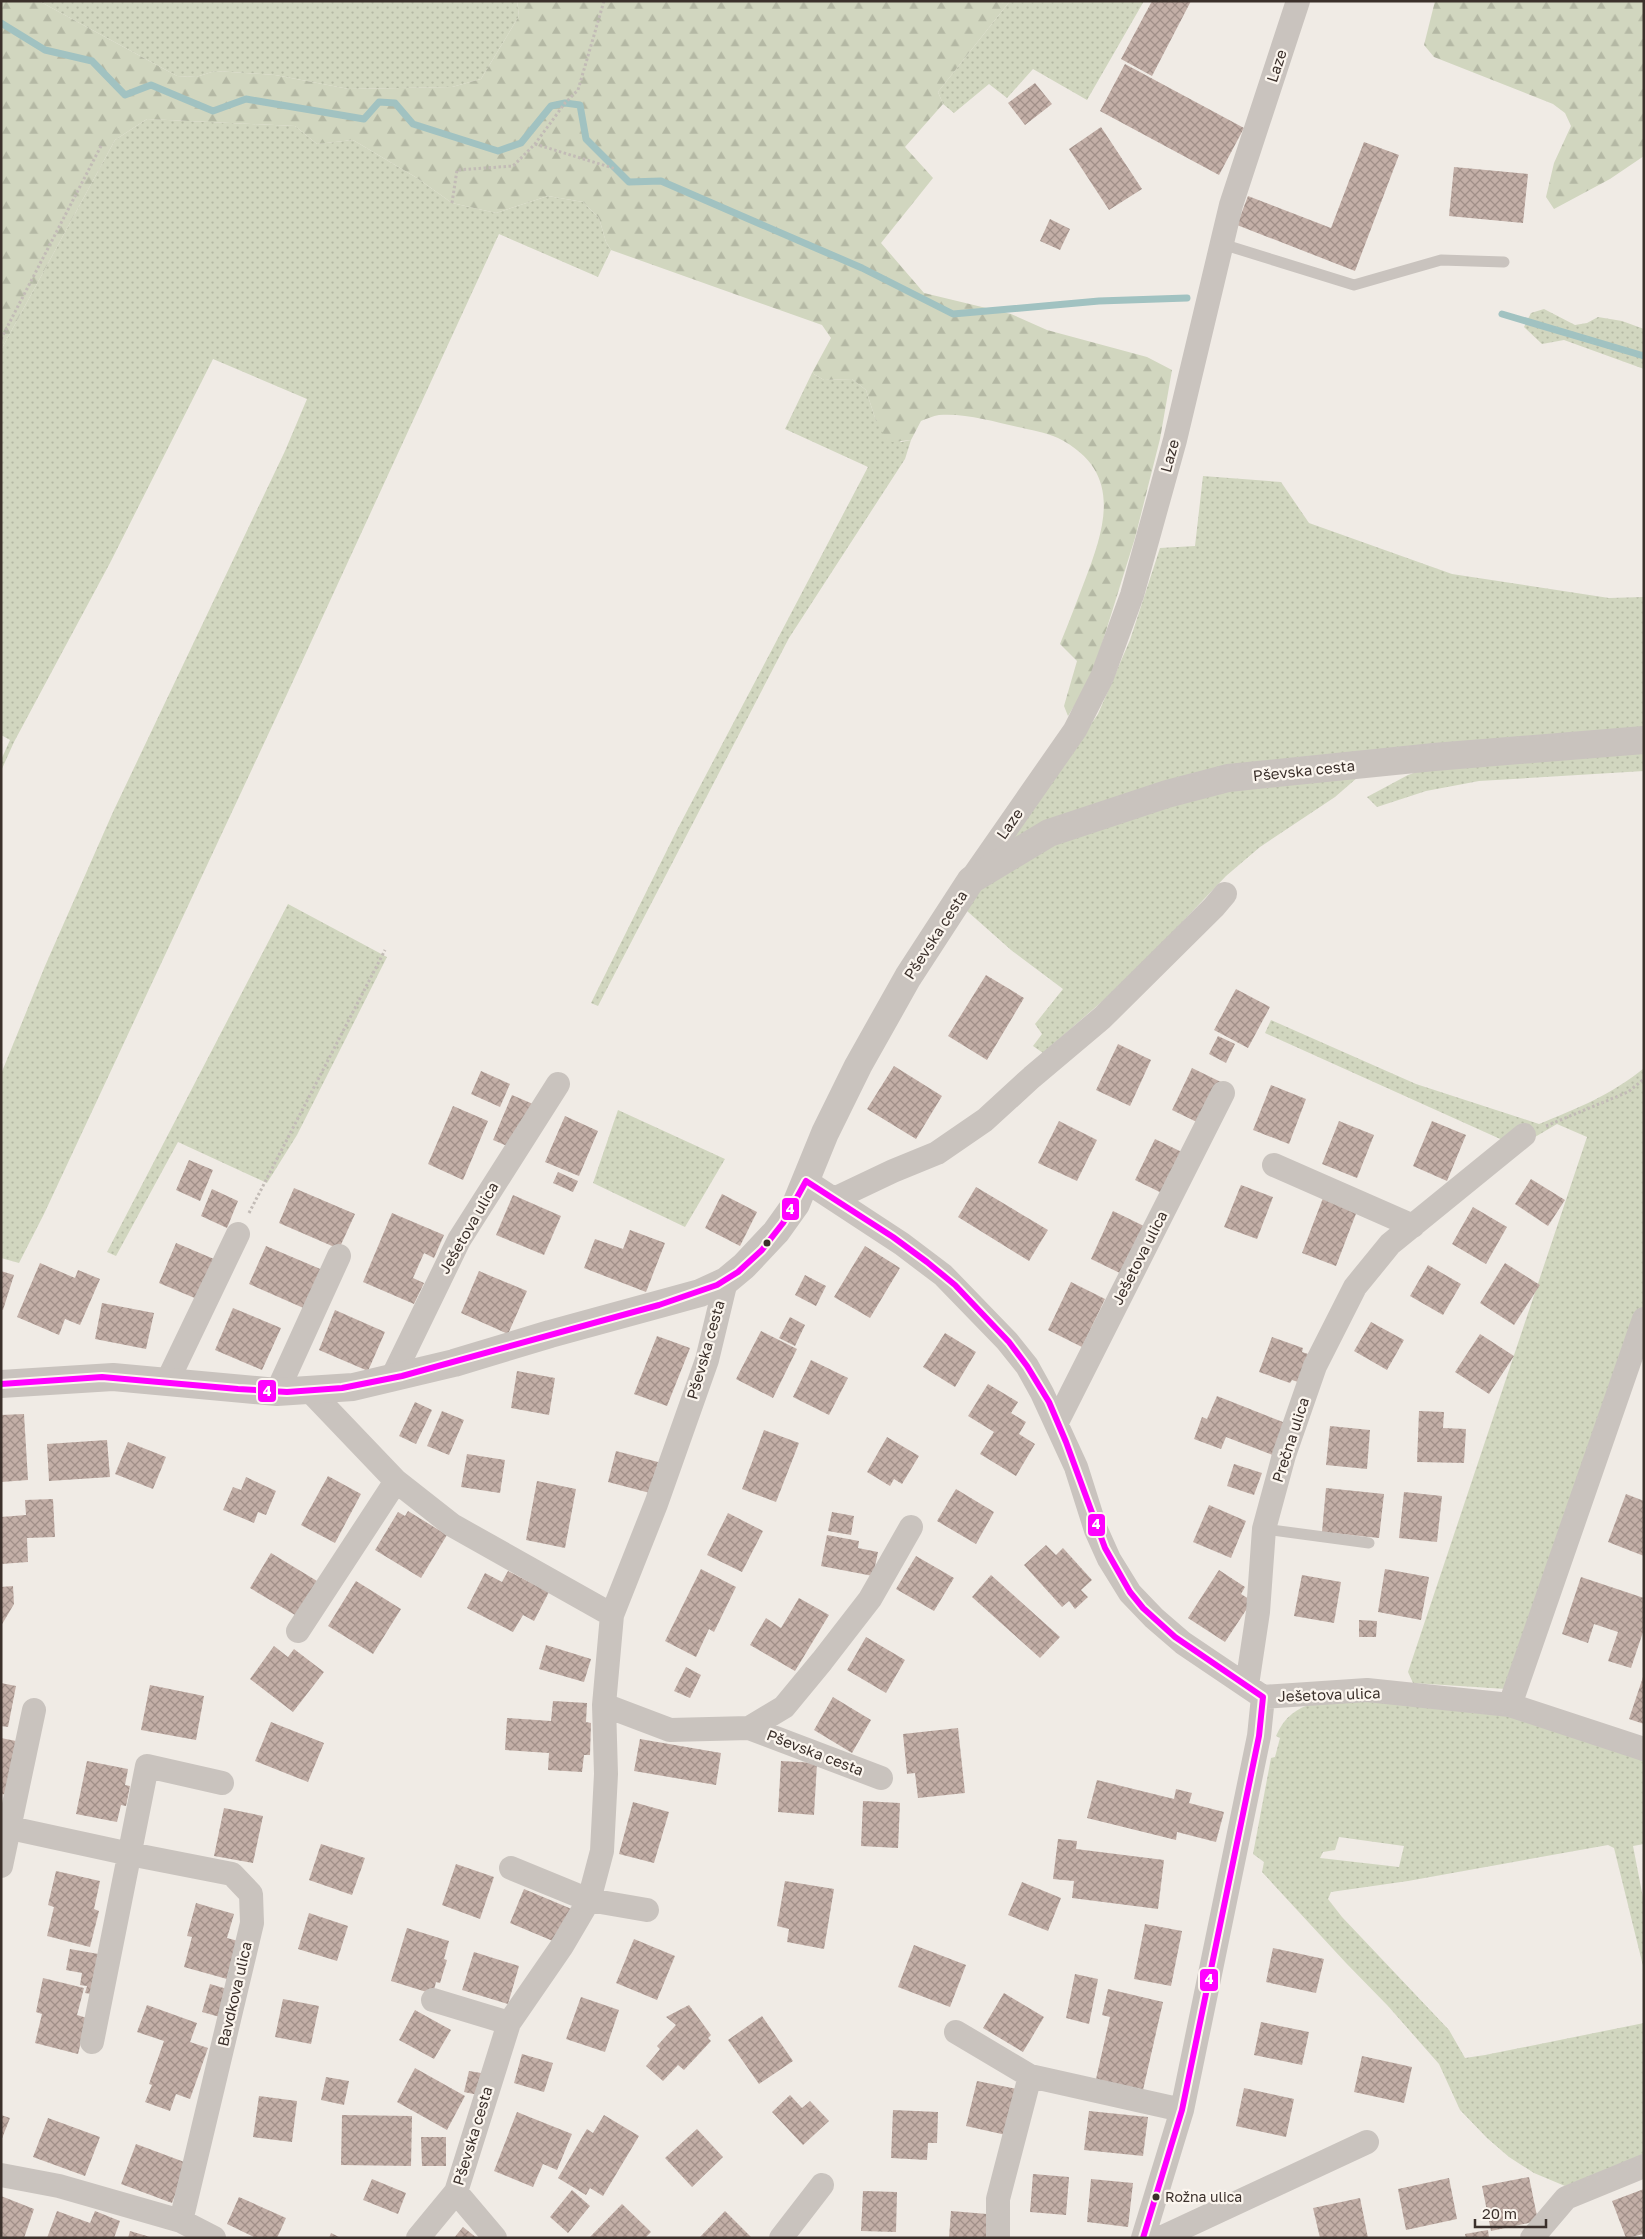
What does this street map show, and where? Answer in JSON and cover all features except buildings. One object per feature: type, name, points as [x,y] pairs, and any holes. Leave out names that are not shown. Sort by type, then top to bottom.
[{"type":"street","name":"Laze","points":[[972,880],[1074,730],[1102,677],[1132,595],[1175,440],[1231,205],[1298,1]]},
{"type":"street","name":"Pševska cesta","points":[[418,2238],[456,2192],[509,2023],[562,1946],[589,1900],[602,1851],[606,1774],[604,1705],[612,1615],[656,1504],[707,1360],[726,1281],[744,1266],[776,1232],[796,1204],[825,1133],[858,1066],[908,977],[972,880],[1049,833],[1167,794],[1228,778],[1434,757],[1644,740]]},
{"type":"street","points":[[834,1199],[893,1171],[937,1153],[985,1120],[1032,1077],[1102,1018],[1214,908],[1225,894]]},
{"type":"street","name":"Ješetova ulica","points":[[392,1378],[459,1240],[558,1084]]},
{"type":"street","name":"Ješetova ulica","points":[[1056,1422],[1223,1093]]},
{"type":"street","name":"Prečna ulica","points":[[1143,2238],[1182,2110],[1259,1736],[1255,1691],[1264,1529],[1284,1455],[1315,1366],[1355,1287],[1390,1244],[1524,1134]]},
{"type":"street","points":[[1274,1165],[1413,1226]]},
{"type":"street","points":[[806,1180],[902,1244],[950,1282],[1007,1341],[1027,1366],[1056,1422],[1076,1467],[1096,1530],[1109,1559],[1130,1593],[1182,1643],[1255,1691]]},
{"type":"street","points":[[167,1382],[238,1234]]},
{"type":"street","points":[[277,1392],[339,1256]]},
{"type":"street","points":[[1,1384],[113,1377],[277,1392],[353,1387],[454,1363],[550,1334],[700,1293],[726,1281]]},
{"type":"street","points":[[1510,1705],[1644,1319]]},
{"type":"street","points":[[310,1391],[396,1481],[452,1525],[612,1615]]},
{"type":"street","points":[[298,1631],[396,1481]]},
{"type":"street","name":"Pševska cesta","points":[[749,1728],[784,1707],[822,1660],[870,1599],[911,1527]]},
{"type":"street","name":"Ješetova ulica","points":[[1255,1691],[1367,1690],[1510,1705],[1644,1749]]},
{"type":"street","name":"Pševska cesta","points":[[604,1705],[670,1730],[749,1728],[882,1778]]},
{"type":"street","points":[[1,1866],[5,1827],[34,1710]]},
{"type":"street","points":[[92,2042],[147,1766],[222,1783]]},
{"type":"street","name":"Bavdkova ulica","points":[[5,1827],[232,1874],[251,1894],[252,1923],[181,2221]]},
{"type":"street","points":[[511,1868],[589,1900],[647,1910]]},
{"type":"street","points":[[433,2000],[509,2023]]},
{"type":"street","points":[[956,2032],[1030,2076],[1182,2110]]},
{"type":"street","points":[[998,2238],[998,2199],[1030,2076]]},
{"type":"street","points":[[1161,2238],[1367,2142]]},
{"type":"street","points":[[1532,2238],[1566,2198],[1644,2166]]},
{"type":"street","points":[[1,2174],[59,2186],[181,2221],[214,2238]]},
{"type":"street","points":[[781,2238],[822,2185]]},
{"type":"street","points":[[456,2192],[494,2238]]},
{"type":"lane","points":[[1222,244],[1354,285],[1441,260],[1504,262]]},
{"type":"lane","points":[[1264,1529],[1369,1543]]},
{"type":"path","points":[[452,203],[456,170],[513,166],[535,144],[565,103],[578,90],[604,1]]},
{"type":"path","points":[[535,144],[616,169]]},
{"type":"path","points":[[1,339],[101,146]]},
{"type":"path","points":[[238,1234],[385,950]]},
{"type":"path","points":[[1524,1134],[1628,1092],[1644,1079]]},
{"type":"green space","points":[[1,1],[39,1],[177,76],[196,77],[215,71],[275,75],[349,89],[452,87],[481,79],[519,16],[517,1],[1010,1],[938,92],[943,104],[905,147],[933,178],[881,243],[924,293],[1011,314],[1047,330],[1147,357],[1172,370],[1160,439],[1135,538],[1091,679],[1068,716],[1064,706],[1077,661],[1060,644],[1093,559],[1103,520],[1104,501],[1101,483],[1093,466],[1079,451],[1058,438],[1038,431],[959,415],[939,415],[921,421],[911,440],[892,442],[887,440],[876,421],[866,390],[852,379],[824,380],[812,373],[831,338],[822,325],[611,250],[606,242],[599,218],[583,202],[548,196],[496,213],[452,203],[417,178],[353,140],[317,144],[295,126],[147,119],[115,140],[1,350]]},
{"type":"green space","points":[[39,1],[517,1],[519,16],[481,79],[452,87],[349,89],[275,75],[215,71],[196,77],[177,76]]},
{"type":"green space","points":[[1010,1],[1144,1],[1087,100],[1033,69],[1007,98],[989,84],[954,113],[943,104],[938,92]]},
{"type":"green space","points":[[1435,1],[1644,1],[1644,156],[1610,179],[1554,209],[1546,197],[1554,163],[1571,126],[1565,113],[1553,104],[1434,57],[1424,45]]},
{"type":"green space","points":[[147,119],[295,126],[317,144],[353,140],[417,178],[452,203],[496,213],[548,196],[583,202],[599,218],[606,242],[611,250],[598,277],[499,234],[288,692],[44,1214],[19,1263],[1,1258],[1,1074],[45,966],[113,812],[285,451],[307,399],[213,359],[110,563],[14,742],[1,771],[1,760],[10,740],[1,735],[1,350],[115,140]]},
{"type":"green space","points":[[1544,309],[1575,325],[1587,323],[1598,317],[1622,321],[1644,329],[1644,369],[1564,340],[1542,344],[1524,327],[1531,313]]},
{"type":"green space","points":[[812,373],[824,380],[852,379],[866,390],[876,421],[901,442],[911,440],[905,459],[789,638],[598,1006],[591,1003],[677,830],[868,467],[785,429]]},
{"type":"green space","points":[[1203,476],[1281,482],[1309,523],[1452,574],[1609,598],[1644,597],[1644,728],[1373,764],[1335,797],[1260,847],[1226,876],[1129,978],[1043,1053],[1033,1046],[1042,1034],[1035,1024],[1063,989],[1011,950],[967,911],[971,899],[1098,714],[1130,640],[1160,548],[1195,546]]},
{"type":"green space","points":[[1644,750],[1644,771],[1479,781],[1426,791],[1377,807],[1367,797],[1408,775],[1432,767]]},
{"type":"green space","points":[[288,904],[387,957],[297,1135],[267,1183],[178,1142],[116,1256],[107,1252]]},
{"type":"green space","points":[[1271,1020],[1416,1084],[1539,1124],[1580,1107],[1607,1093],[1644,1068],[1644,1305],[1506,1689],[1413,1683],[1408,1672],[1587,1137],[1557,1124],[1518,1147],[1265,1033]]},
{"type":"green space","points":[[618,1110],[725,1159],[685,1227],[593,1183]]},
{"type":"green space","points":[[1365,1697],[1484,1709],[1644,1757],[1644,1844],[1633,1846],[1644,1903],[1644,1970],[1614,1848],[1608,1845],[1408,1881],[1331,1892],[1328,1899],[1342,1917],[1449,2030],[1465,2058],[1644,2023],[1644,2155],[1565,2186],[1534,2173],[1509,2157],[1487,2138],[1460,2110],[1439,2064],[1388,2006],[1262,1872],[1264,1862],[1253,1854],[1271,1758],[1275,1757],[1280,1738],[1276,1736],[1283,1723],[1292,1714],[1313,1704]],"holes":[[[1339,1837],[1404,1846],[1399,1867],[1320,1858],[1323,1852],[1335,1850]]]},
{"type":"waterway","points":[[1,23],[45,50],[92,61],[125,95],[151,85],[213,111],[246,99],[364,119],[379,102],[395,103],[413,124],[498,151],[521,143],[551,106],[565,103],[580,105],[586,139],[629,182],[661,181],[862,268],[953,314],[1099,301],[1187,298]]},
{"type":"waterway","points":[[1502,314],[1644,356]]},
{"type":"transit line","name":"4","points":[[1,1384],[102,1377],[287,1392],[342,1388],[402,1376],[659,1305],[717,1285],[738,1272],[762,1250],[783,1223],[806,1181],[893,1237],[927,1262],[955,1285],[1009,1342],[1027,1366],[1049,1402],[1066,1442],[1105,1548],[1130,1592],[1143,1608],[1175,1637],[1263,1697],[1259,1736],[1182,2110],[1143,2238]]},
{"type":"place","name":"Rožna ulica","points":[[1156,2197]]}]
